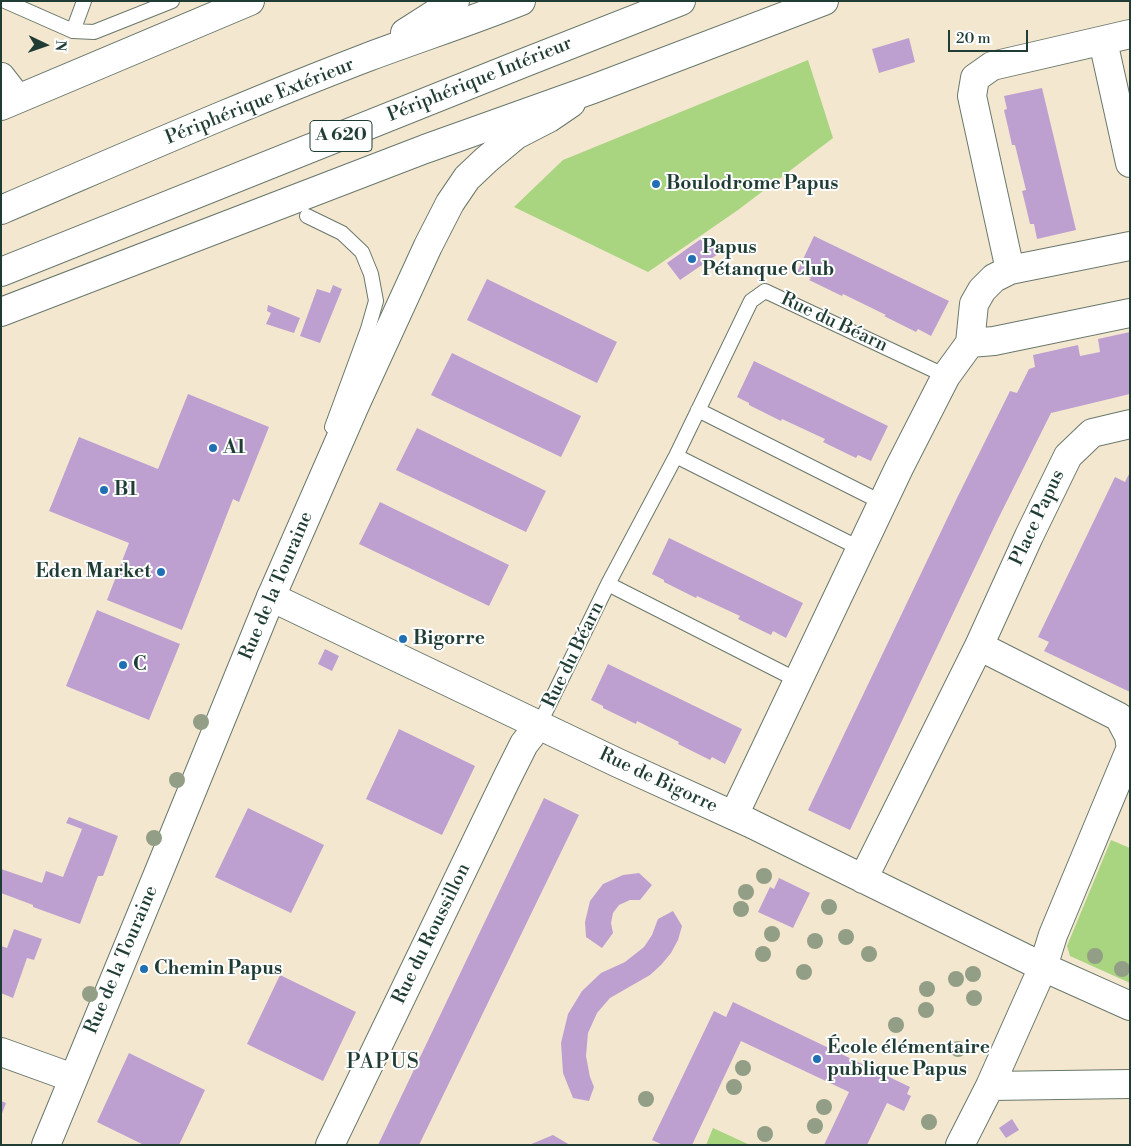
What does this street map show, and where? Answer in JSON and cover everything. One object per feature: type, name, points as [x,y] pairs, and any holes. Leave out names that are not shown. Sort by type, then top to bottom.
[{"type":"main road","points":[[1,77],[10,102],[250,1]]},
{"type":"main road","points":[[369,57],[455,1]]},
{"type":"main road","name":"Périphérique Extérieur","points":[[1,210],[264,99],[369,57],[521,1]]},
{"type":"main road","name":"Périphérique Intérieur","points":[[1,272],[681,1]]},
{"type":"main road","points":[[1,312],[425,149],[593,89],[824,1]]},
{"type":"main road","points":[[1010,270],[972,96],[974,78],[992,66],[1130,34]]},
{"type":"main road","points":[[1103,41],[1130,163]]},
{"type":"main road","name":"Rue de la Touraine","points":[[46,1145],[271,597],[356,404],[428,246],[450,203],[467,178],[516,135],[549,118],[593,89]]},
{"type":"main road","points":[[734,816],[899,468],[946,376],[970,343],[974,304],[982,290],[994,278],[1010,270],[1130,246]]},
{"type":"main road","points":[[970,343],[994,341],[1130,313]]},
{"type":"main road","name":"Place Papus","points":[[863,878],[979,646],[1068,456],[1092,433],[1130,424]]},
{"type":"main road","name":"Rue de Bigorre","points":[[271,597],[618,763],[734,816],[1043,968],[1130,1006]]},
{"type":"main road","points":[[979,646],[1119,717],[1129,736],[1130,743]]},
{"type":"main road","name":"Rue du Roussillon","points":[[330,1145],[507,778],[524,744],[539,725]]},
{"type":"main road","points":[[960,1145],[990,1086],[1043,968],[1053,935],[1130,750]]},
{"type":"main road","points":[[1,1052],[73,1078]]},
{"type":"main road","points":[[990,1086],[1130,1084]]},
{"type":"lane","points":[[5,1],[73,31],[94,32],[148,6],[172,1]]},
{"type":"lane","points":[[73,31],[84,1]]},
{"type":"lane","points":[[271,597],[376,301],[371,274],[362,252],[342,233],[307,216]]},
{"type":"lane","name":"Rue du Béarn","points":[[539,725],[608,584],[676,456],[751,301],[765,291],[946,376]]},
{"type":"lane","points":[[698,410],[883,503]]},
{"type":"lane","points":[[676,456],[861,549]]},
{"type":"lane","name":"Rue du Béarn","points":[[608,584],[799,681]]},
{"type":"green space","name":"Boulodrome Papus","points":[[808,60],[833,138],[738,210],[648,272],[514,207],[563,160]]},
{"type":"green space","points":[[1111,840],[1130,848],[1130,983],[1070,956],[1067,946]]},
{"type":"green space","points":[[713,1128],[750,1145],[706,1145]]},
{"type":"building","points":[[909,38],[915,62],[879,73],[872,49]]},
{"type":"building","points":[[1042,88],[1076,230],[1037,239],[1034,224],[1030,224],[1022,191],[1026,190],[1015,145],[1012,145],[1004,110],[1007,109],[1004,96]]},
{"type":"building","name":"Papus Pétanque Club","points":[[705,236],[718,254],[680,280],[667,263]]},
{"type":"building","points":[[814,236],[949,301],[931,336],[918,329],[916,332],[843,294],[842,296],[809,280],[811,278],[797,272]]},
{"type":"building","points":[[487,279],[617,342],[597,383],[467,320]]},
{"type":"building","points":[[333,285],[342,289],[320,343],[300,336],[317,289],[330,293]]},
{"type":"building","points":[[268,305],[300,318],[294,333],[266,324],[271,313],[267,311]]},
{"type":"building","points":[[1130,332],[1130,394],[1051,413],[998,519],[850,830],[808,810],[1010,391],[1017,393],[1029,369],[1035,367],[1033,355],[1078,345],[1080,356],[1100,352],[1098,339]]},
{"type":"building","points":[[452,353],[581,416],[561,457],[431,395]]},
{"type":"building","points":[[754,361],[888,426],[871,461],[858,455],[856,458],[823,442],[825,439],[782,419],[781,421],[737,397]]},
{"type":"building","points":[[188,394],[269,427],[239,502],[233,499],[182,630],[107,600],[129,543],[49,511],[79,437],[158,469]]},
{"type":"building","points":[[417,428],[546,491],[526,532],[396,470]]},
{"type":"building","points":[[1130,472],[1130,692],[1044,651],[1049,642],[1038,637],[1115,477],[1125,482]]},
{"type":"building","points":[[380,502],[509,565],[489,606],[359,544]]},
{"type":"building","points":[[669,538],[803,603],[786,638],[773,631],[771,635],[738,619],[740,616],[697,596],[696,598],[652,574]]},
{"type":"building","name":"C","points":[[97,610],[180,644],[149,720],[66,686]]},
{"type":"building","points":[[325,649],[339,656],[332,671],[318,664]]},
{"type":"building","points":[[608,664],[742,729],[725,764],[712,757],[710,760],[678,744],[679,742],[637,721],[636,724],[591,700]]},
{"type":"building","points":[[399,729],[475,766],[442,835],[366,799]]},
{"type":"building","points":[[544,798],[579,815],[419,1145],[378,1145]]},
{"type":"building","points":[[248,808],[324,845],[291,913],[215,877]]},
{"type":"building","points":[[69,817],[118,836],[103,876],[98,876],[80,924],[1,893],[1,869],[42,883],[46,871],[63,877],[82,829],[66,823]]},
{"type":"building","points":[[639,873],[652,885],[640,900],[630,900],[619,905],[613,913],[611,923],[613,933],[602,948],[586,937],[585,922],[590,901],[603,884],[623,875]]},
{"type":"building","points":[[779,878],[810,893],[793,928],[758,912],[770,887],[774,889]]},
{"type":"building","points":[[673,911],[682,926],[678,940],[671,953],[650,975],[610,998],[597,1013],[588,1033],[586,1056],[594,1087],[589,1101],[573,1098],[563,1073],[561,1043],[568,1014],[582,991],[601,973],[625,962],[644,947],[652,935],[658,919]]},
{"type":"building","points":[[14,929],[42,939],[34,960],[27,958],[13,998],[1,993],[1,946],[7,948]]},
{"type":"building","points":[[280,975],[356,1012],[323,1081],[247,1044]]},
{"type":"building","points":[[733,1002],[910,1087],[907,1094],[911,1096],[904,1111],[887,1103],[867,1145],[824,1145],[849,1092],[741,1041],[692,1145],[663,1145],[652,1140],[714,1011],[726,1017]]},
{"type":"building","points":[[129,1053],[205,1090],[179,1145],[144,1145],[97,1122]]},
{"type":"building","points":[[1,1101],[6,1103],[1,1116]]},
{"type":"building","points":[[1012,1119],[1019,1130],[1006,1138],[999,1128]]},
{"type":"building","points":[[553,1135],[570,1145],[529,1145]]},
{"type":"place","name":"Boulodrome Papus","points":[[656,184]]},
{"type":"place","name":"Papus Pétanque Club","points":[[692,259]]},
{"type":"place","name":"A1","points":[[213,448]]},
{"type":"place","name":"B1","points":[[104,490]]},
{"type":"place","name":"Eden Market","points":[[161,572]]},
{"type":"place","name":"Bigorre","points":[[403,639]]},
{"type":"place","name":"C","points":[[123,665]]},
{"type":"place","name":"Chemin Papus","points":[[144,969]]},
{"type":"place","name":"École élémentaire publique Papus","points":[[817,1059]]},
{"type":"district","name":"PAPUS","points":[[383,1063]]}]
